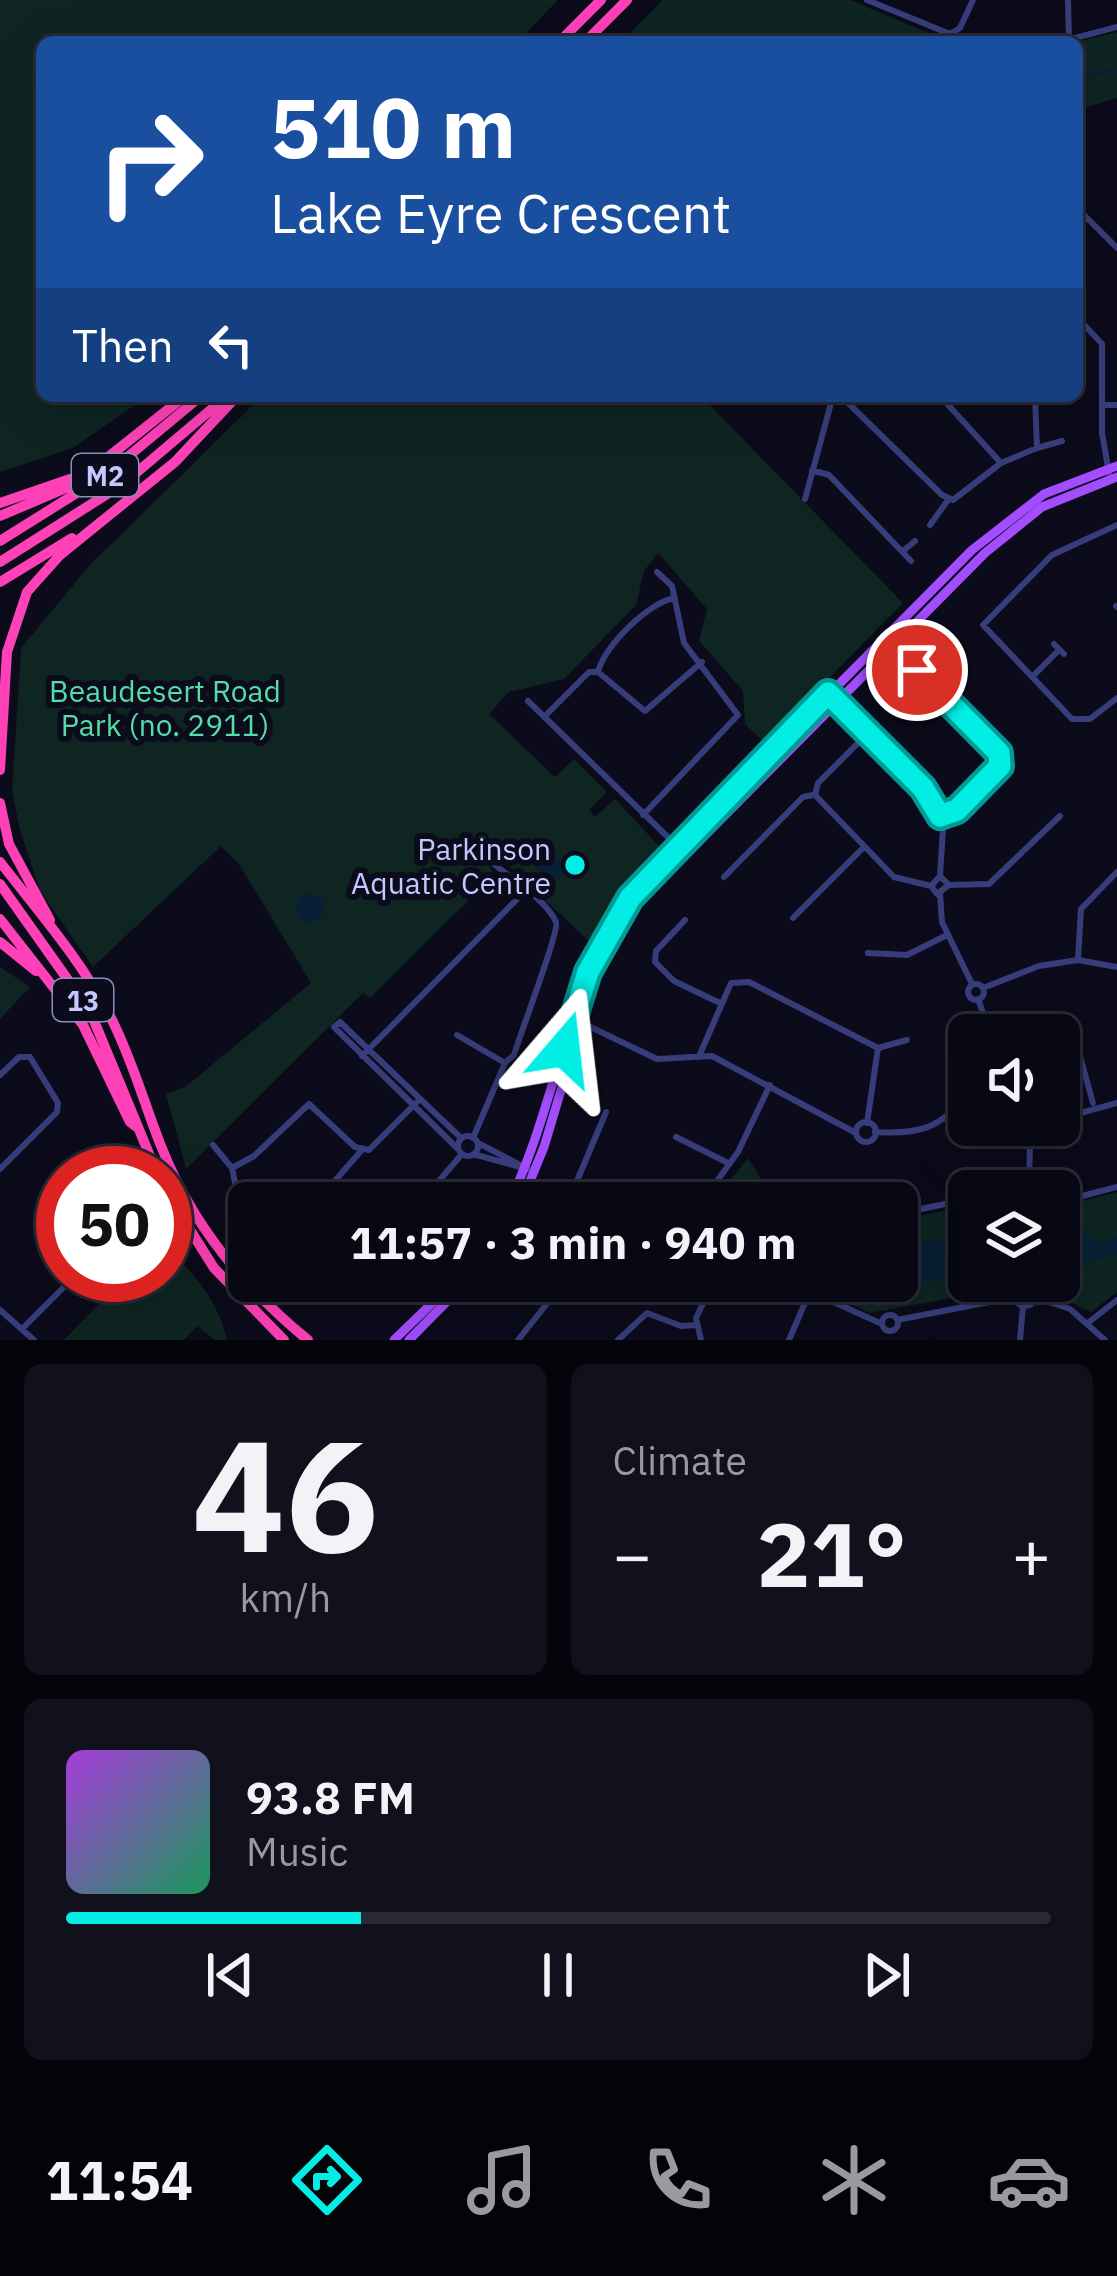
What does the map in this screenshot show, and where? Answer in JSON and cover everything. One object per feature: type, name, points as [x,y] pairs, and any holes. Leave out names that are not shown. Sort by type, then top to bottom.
[{"type":"highway","points":[[565,36],[602,0]]},
{"type":"highway","points":[[591,36],[627,0]]},
{"type":"highway","points":[[0,516],[50,498],[110,458],[178,402]]},
{"type":"highway","name":"M2","points":[[0,541],[107,474],[194,402]]},
{"type":"highway","name":"M2","points":[[0,562],[123,484],[219,402]]},
{"type":"highway","points":[[0,770],[7,652],[19,606],[60,554],[175,462],[231,402]]},
{"type":"highway","points":[[0,503],[45,490],[110,458]]},
{"type":"highway","points":[[0,582],[125,504]]},
{"type":"highway","points":[[0,803],[9,844],[49,913],[50,926]]},
{"type":"highway","name":"13","points":[[0,862],[50,926],[120,1036],[161,1145],[194,1214],[241,1279],[308,1340]]},
{"type":"highway","name":"13","points":[[0,884],[89,1011],[146,1146]]},
{"type":"highway","points":[[0,919],[91,1037],[130,1122],[140,1130]]},
{"type":"highway","points":[[0,942],[57,988]]},
{"type":"highway","points":[[192,1233],[214,1268],[284,1340]]},
{"type":"main road","points":[[527,1182],[577,1022],[623,924],[680,849],[832,697],[1024,520],[1113,472]]},
{"type":"main road","points":[[523,1182],[531,1170]]},
{"type":"main road","points":[[394,1340],[433,1302]]},
{"type":"main road","points":[[409,1340],[446,1302]]},
{"type":"street","points":[[867,0],[892,4],[945,33],[957,33]]},
{"type":"street","points":[[957,33],[974,0]]},
{"type":"street","points":[[1065,36],[1068,0]]},
{"type":"street","points":[[1080,36],[1117,26]]},
{"type":"street","points":[[1083,213],[1106,231],[1117,248]]},
{"type":"street","points":[[1106,231],[1117,220]]},
{"type":"street","points":[[1083,323],[1102,344],[1102,405],[1113,472]]},
{"type":"street","points":[[805,499],[835,402]]},
{"type":"street","points":[[843,402],[948,500]]},
{"type":"street","points":[[945,402],[1001,463]]},
{"type":"street","points":[[1035,402],[1037,448]]},
{"type":"street","points":[[1102,405],[1117,405]]},
{"type":"street","points":[[930,525],[948,500],[998,471],[1001,463],[1062,441]]},
{"type":"street","points":[[812,470],[829,475],[911,560]]},
{"type":"street","points":[[1117,525],[1052,555],[984,620],[986,632],[1026,673],[1034,674],[1072,719],[1090,719],[1117,698]]},
{"type":"street","points":[[903,551],[915,541]]},
{"type":"street","points":[[643,815],[737,719],[702,662],[684,643],[675,598],[667,578],[657,572]]},
{"type":"street","points":[[598,671],[603,657],[660,601],[675,598]]},
{"type":"street","points":[[1034,674],[1059,650]]},
{"type":"street","points":[[544,717],[590,672],[598,671],[645,711],[702,662]]},
{"type":"street","points":[[917,670],[1002,760],[957,810],[940,816]]},
{"type":"street","points":[[832,697],[923,788],[940,816],[940,876],[931,886]]},
{"type":"street","points":[[528,701],[680,849]]},
{"type":"street","points":[[814,795],[818,783],[868,733]]},
{"type":"street","points":[[814,795],[902,881],[931,886],[940,895],[946,935],[972,985],[983,988],[1025,970],[1078,960],[1117,967]]},
{"type":"street","points":[[724,877],[803,797],[814,795]]},
{"type":"street","points":[[940,876],[949,885],[989,884],[1060,816]]},
{"type":"street","points":[[793,918],[865,847]]},
{"type":"street","points":[[472,1154],[505,1063],[514,1055],[557,933],[554,918],[494,864]]},
{"type":"street","points":[[1078,960],[1078,915],[1117,872]]},
{"type":"street","points":[[940,895],[949,885]]},
{"type":"street","points":[[365,1053],[525,891]]},
{"type":"street","points":[[686,920],[656,951],[656,962],[674,981],[722,1004]]},
{"type":"street","points":[[868,953],[908,956],[946,935]]},
{"type":"street","points":[[700,1054],[731,983],[740,979],[878,1048],[908,1040]]},
{"type":"street","points":[[972,985],[968,995],[978,999]]},
{"type":"street","points":[[983,988],[978,999],[983,1014]]},
{"type":"street","points":[[365,1053],[340,1022],[334,1027],[460,1152],[531,1170]]},
{"type":"street","points":[[577,1022],[657,1058],[700,1054],[770,1085],[864,1142],[875,1132],[922,1132],[948,1118]]},
{"type":"street","points":[[457,1035],[505,1063]]},
{"type":"street","points":[[856,1133],[867,1123],[878,1048]]},
{"type":"street","points":[[1080,1056],[1094,1105]]},
{"type":"street","points":[[0,1076],[19,1057],[29,1057],[58,1103],[56,1112],[0,1168]]},
{"type":"street","points":[[718,1182],[770,1085]]},
{"type":"street","points":[[1080,1111],[1117,1102]]},
{"type":"street","points":[[232,1168],[254,1156],[306,1104],[361,1151]]},
{"type":"street","points":[[416,1104],[461,1138],[475,1140],[531,1170]]},
{"type":"street","points":[[334,1182],[361,1151],[369,1150],[416,1104]]},
{"type":"street","points":[[581,1182],[578,1180],[606,1112]]},
{"type":"street","points":[[867,1123],[875,1132]]},
{"type":"street","points":[[676,1137],[725,1162]]},
{"type":"street","points":[[439,1182],[460,1152],[461,1138]]},
{"type":"street","points":[[213,1145],[232,1168],[235,1182]]},
{"type":"street","points":[[1080,1197],[1117,1187]]},
{"type":"street","points":[[918,1210],[948,1203]]},
{"type":"street","points":[[1089,1322],[1117,1300]]},
{"type":"street","points":[[22,1329],[49,1302]]},
{"type":"street","points":[[517,1338],[547,1302]]},
{"type":"street","points":[[701,1340],[696,1325],[705,1302]]},
{"type":"street","points":[[789,1340],[805,1302]]},
{"type":"street","points":[[830,1302],[885,1332],[888,1316],[897,1320],[989,1302]]},
{"type":"street","points":[[1019,1302],[1020,1340]]},
{"type":"street","points":[[1023,1306],[1028,1302]]},
{"type":"street","points":[[1046,1302],[1089,1322],[1105,1340]]},
{"type":"street","points":[[0,1310],[34,1340]]},
{"type":"street","points":[[618,1340],[647,1313],[681,1326],[696,1325]]},
{"type":"green space","points":[[0,0],[558,0],[523,36],[36,36],[36,402],[139,402],[73,448],[0,472]]},
{"type":"green space","points":[[663,0],[850,0],[936,36],[627,36]]},
{"type":"green space","points":[[1117,32],[1117,98],[1083,108],[1083,40]]},
{"type":"green space","name":"Beaudesert Road Park (no. 2911)","points":[[256,402],[707,402],[903,603],[765,743],[745,724],[743,691],[699,641],[707,609],[658,553],[644,571],[636,605],[564,679],[509,692],[489,714],[555,777],[574,759],[607,792],[589,810],[595,817],[615,799],[661,848],[630,882],[590,942],[500,858],[490,868],[495,874],[370,998],[363,993],[192,1163],[192,1146],[180,1146],[166,1094],[185,1087],[311,983],[239,864],[221,846],[93,967],[40,891],[20,830],[12,791],[21,648],[90,565]]},
{"type":"green space","points":[[0,967],[30,987],[0,1019]]},
{"type":"green space","points":[[748,1158],[763,1182],[729,1182]]},
{"type":"green space","points":[[1117,1192],[1117,1292],[1091,1312],[1070,1302],[1080,1302],[1080,1202]]},
{"type":"green space","points":[[948,1210],[948,1299],[869,1313],[847,1302],[918,1302],[918,1216]]},
{"type":"green space","points":[[192,1273],[218,1312],[227,1340],[215,1340],[197,1326],[184,1340],[64,1340],[101,1302],[192,1302]]},
{"type":"water","points":[[535,836],[567,868],[552,883],[520,850]]},
{"type":"water","points":[[310,894],[320,898],[324,908],[320,918],[310,922],[300,918],[296,908],[300,898]]},
{"type":"water","points":[[1080,1232],[1101,1243],[1117,1236],[1117,1253],[1080,1266]]},
{"type":"water","points":[[948,1240],[948,1278],[918,1284],[921,1243]]},
{"type":"waterway","points":[[1083,77],[1117,69]]},
{"type":"place","name":"Parkinson Aquatic Centre","points":[[575,865]]},
{"type":"route","points":[[564,1049],[588,972],[630,898],[676,845],[828,693],[923,788],[940,816],[957,810],[1000,766],[999,753],[917,670]]}]
